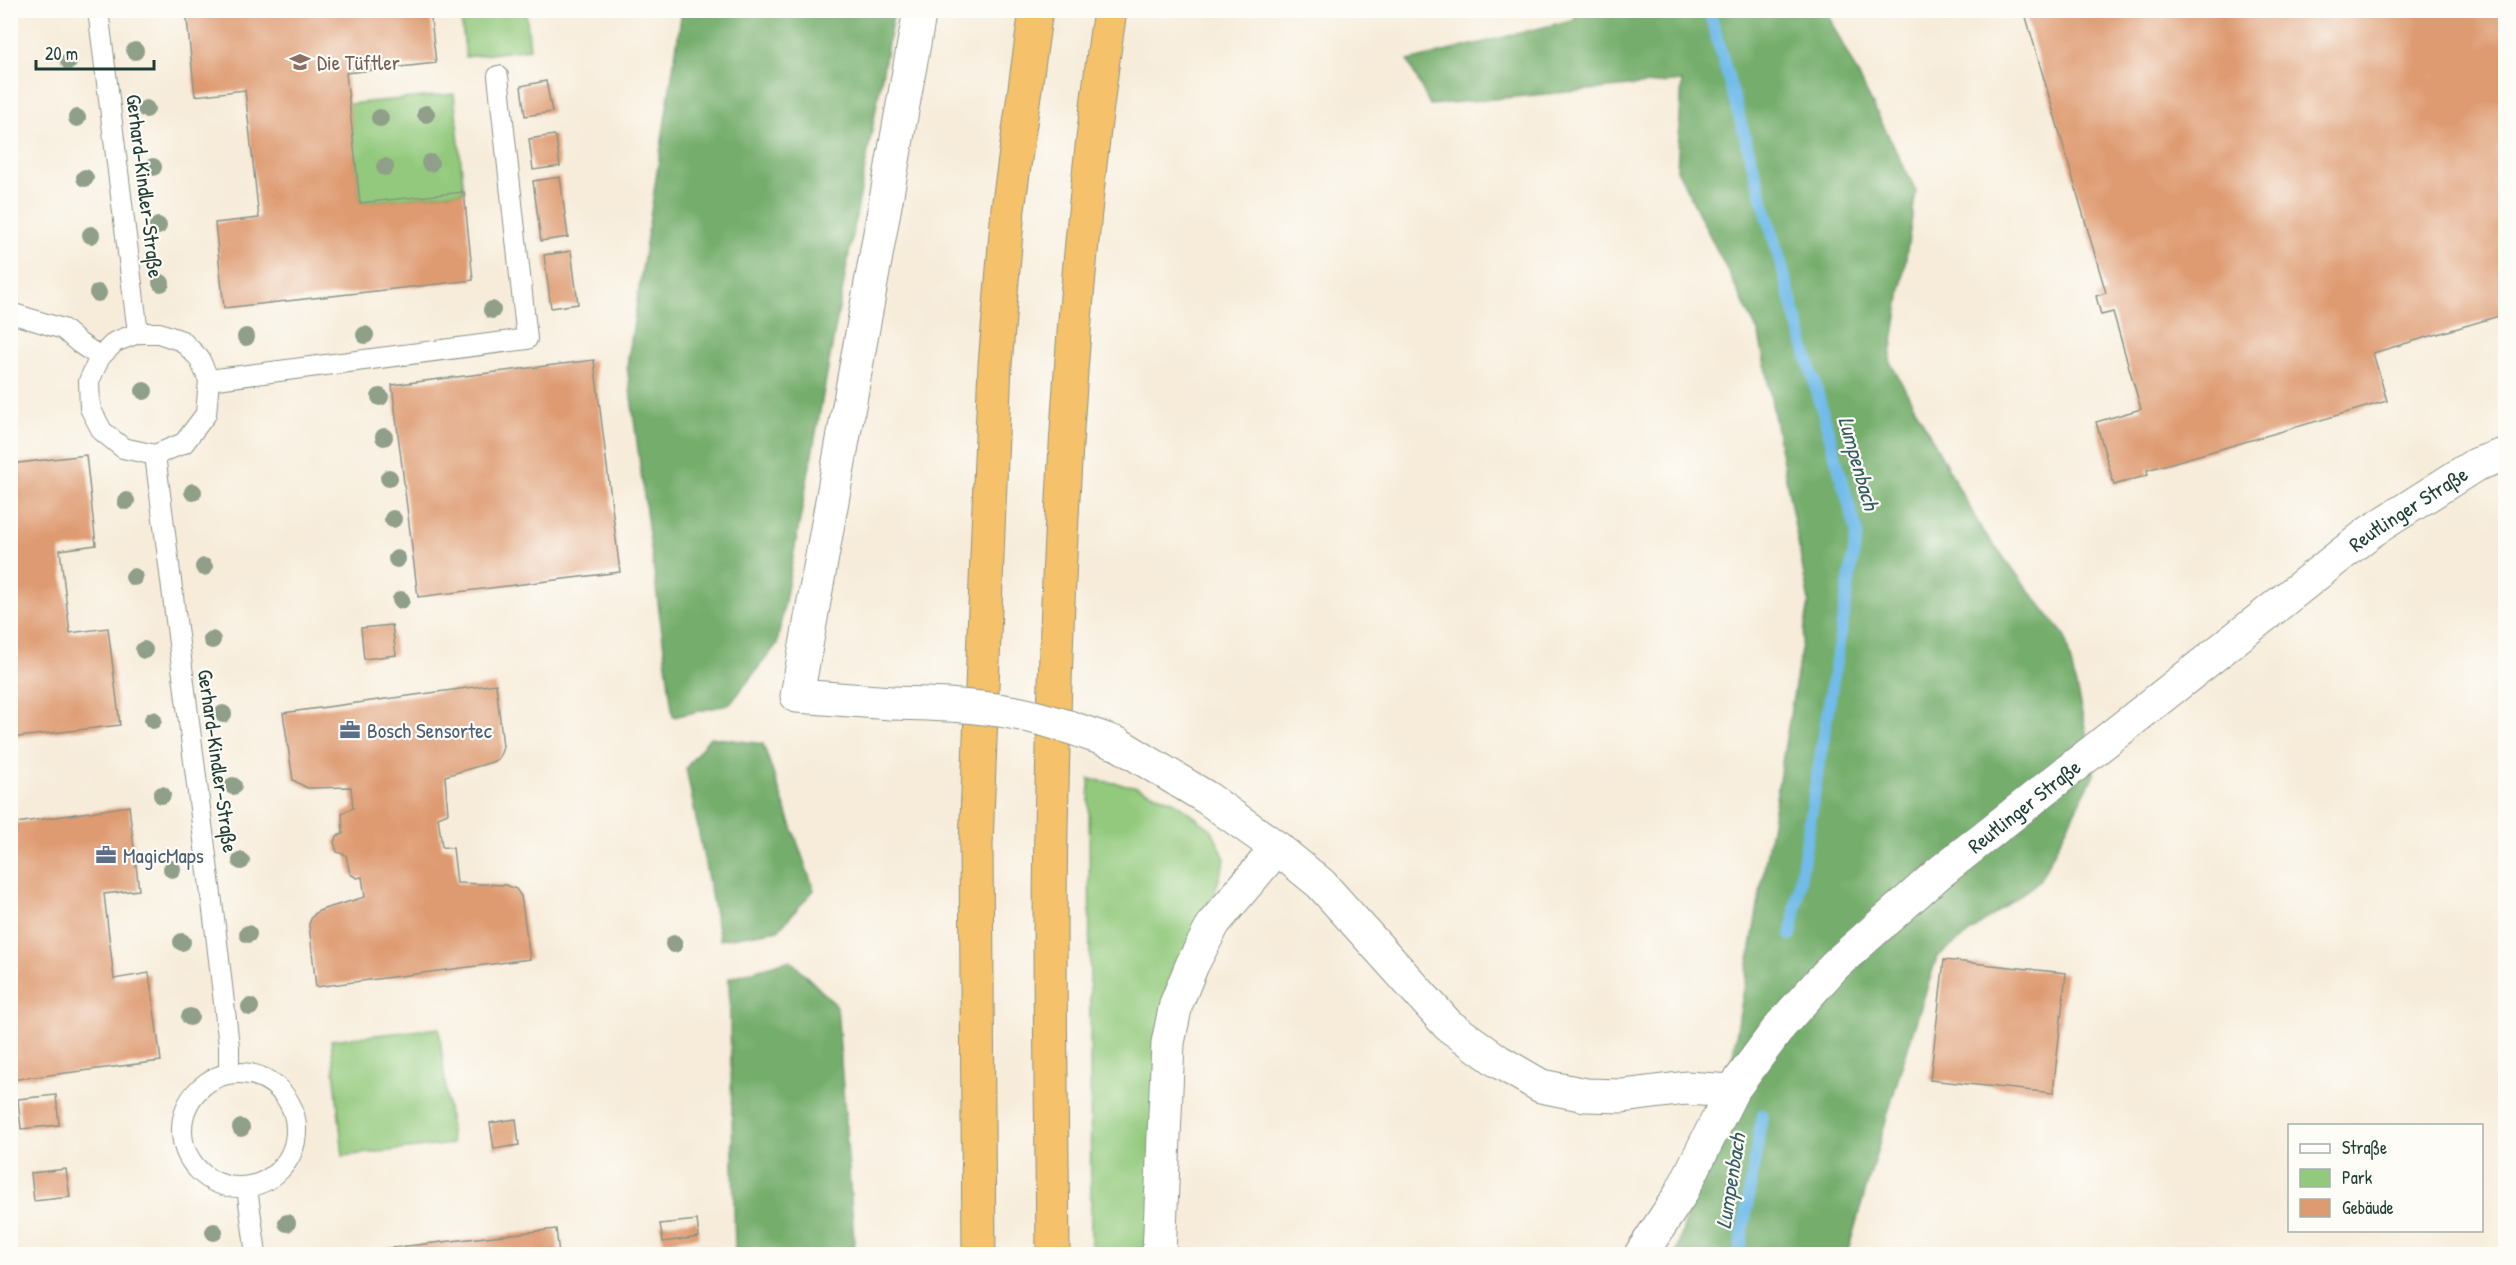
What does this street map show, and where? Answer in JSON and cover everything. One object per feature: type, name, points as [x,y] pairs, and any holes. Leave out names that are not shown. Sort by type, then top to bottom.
[{"type":"highway","points":[[979,1254],[976,845],[995,365],[1008,208],[1036,10]]},
{"type":"highway","points":[[1053,1254],[1051,831],[1064,487],[1089,170],[1110,10]]},
{"type":"street","points":[[920,10],[797,696],[958,705],[1016,713],[1065,725],[1118,744],[1207,798],[1277,848],[1321,884],[1448,1025],[1498,1061],[1541,1086],[1586,1095],[1623,1096],[1686,1088],[1732,1091]]},
{"type":"street","name":"Reutlinger Straße","points":[[1641,1254],[1680,1195],[1732,1091],[1781,1025],[1835,965],[1939,873],[2370,531],[2475,465],[2505,454]]},
{"type":"street","points":[[1159,1254],[1168,1043],[1176,1004],[1192,965],[1214,923],[1277,848]]},
{"type":"lane","name":"Gerhard-Kindler-Straße","points":[[98,10],[138,333]]},
{"type":"lane","points":[[209,380],[527,339],[498,76]]},
{"type":"lane","points":[[14,314],[63,329],[100,357]]},
{"type":"lane","points":[[138,333],[159,333],[182,341],[199,358],[209,380],[206,414],[184,443],[156,455],[123,448],[102,431],[90,408],[89,381],[100,357],[115,342],[138,333]]},
{"type":"lane","name":"Gerhard-Kindler-Straße","points":[[156,455],[216,934],[229,1046],[229,1073]]},
{"type":"lane","points":[[240,1072],[262,1077],[280,1090],[293,1108],[297,1131],[292,1153],[279,1171],[261,1183],[248,1188],[233,1188],[217,1183],[199,1170],[186,1151],[182,1129],[186,1108],[199,1089],[229,1073],[240,1072]]},
{"type":"lane","points":[[248,1188],[256,1254]]},
{"type":"green space","points":[[460,11],[526,11],[530,49],[466,57]]},
{"type":"green space","points":[[682,11],[894,11],[777,644],[730,704],[673,717],[627,366]]},
{"type":"green space","points":[[1573,11],[1826,11],[1916,191],[1890,362],[1982,530],[2065,636],[2095,773],[2039,881],[1937,957],[1900,1072],[1847,1254],[1676,1254],[1733,1054],[1809,602],[1759,334],[1677,170],[1682,81],[1430,105],[1408,61],[1576,19]]},
{"type":"green space","points":[[454,94],[464,192],[360,203],[349,104]]},
{"type":"green space","points":[[710,737],[763,744],[814,890],[778,930],[720,940],[686,768]]},
{"type":"green space","points":[[1089,779],[1134,786],[1175,802],[1212,830],[1225,859],[1214,895],[1201,914],[1146,1254],[1091,1254]]},
{"type":"green space","points":[[790,960],[837,1006],[855,1254],[735,1254],[729,978]]},
{"type":"green space","points":[[439,1028],[452,1144],[343,1156],[331,1040]]},
{"type":"building","points":[[186,10],[430,10],[436,63],[346,73],[360,203],[464,192],[473,280],[224,308],[215,223],[259,218],[245,90],[195,96]]},
{"type":"building","points":[[2024,10],[2506,10],[2506,314],[2373,353],[2387,401],[2147,470],[2148,475],[2114,485],[2096,422],[2141,409],[2113,312],[2101,315],[2096,296],[2106,293]]},
{"type":"building","points":[[546,81],[552,112],[525,116],[521,86]]},
{"type":"building","points":[[554,135],[560,166],[533,170],[529,139]]},
{"type":"building","points":[[560,177],[568,237],[541,241],[533,181]]},
{"type":"building","points":[[571,251],[578,304],[551,308],[544,255]]},
{"type":"building","points":[[594,360],[620,572],[418,597],[392,385]]},
{"type":"building","points":[[86,455],[96,545],[60,550],[70,633],[108,628],[120,725],[10,738],[10,464]]},
{"type":"building","points":[[392,625],[396,655],[364,659],[361,628]]},
{"type":"building","points":[[496,684],[503,747],[501,753],[498,759],[492,762],[445,776],[448,813],[438,817],[442,847],[453,848],[457,883],[506,885],[516,889],[521,896],[530,959],[316,987],[309,924],[312,917],[324,909],[365,897],[362,877],[357,878],[350,874],[346,855],[337,852],[334,842],[337,836],[343,834],[342,813],[353,808],[351,787],[307,788],[293,780],[283,713]]},
{"type":"building","points":[[129,806],[139,890],[104,894],[114,979],[149,973],[161,1061],[10,1080],[10,824]]},
{"type":"building","points":[[1944,960],[2066,973],[2053,1093],[1930,1080]]},
{"type":"building","points":[[56,1095],[59,1125],[21,1129],[18,1099]]},
{"type":"building","points":[[516,1119],[519,1145],[494,1149],[490,1123]]},
{"type":"building","points":[[66,1169],[70,1197],[34,1201],[31,1173]]},
{"type":"building","points":[[697,1220],[699,1237],[663,1242],[660,1224]]},
{"type":"building","points":[[556,1229],[559,1254],[355,1254],[355,1252]]},
{"type":"waterway","name":"Lumpenbach","points":[[1709,10],[1857,533],[1791,936]]},
{"type":"waterway","name":"Lumpenbach","points":[[1739,1254],[1762,1115]]},
{"type":"place","name":"Die Tüftler","points":[[300,62]]},
{"type":"place","name":"Bosch Sensortec","points":[[350,730]]},
{"type":"place","name":"MagicMaps","points":[[106,855]]}]
